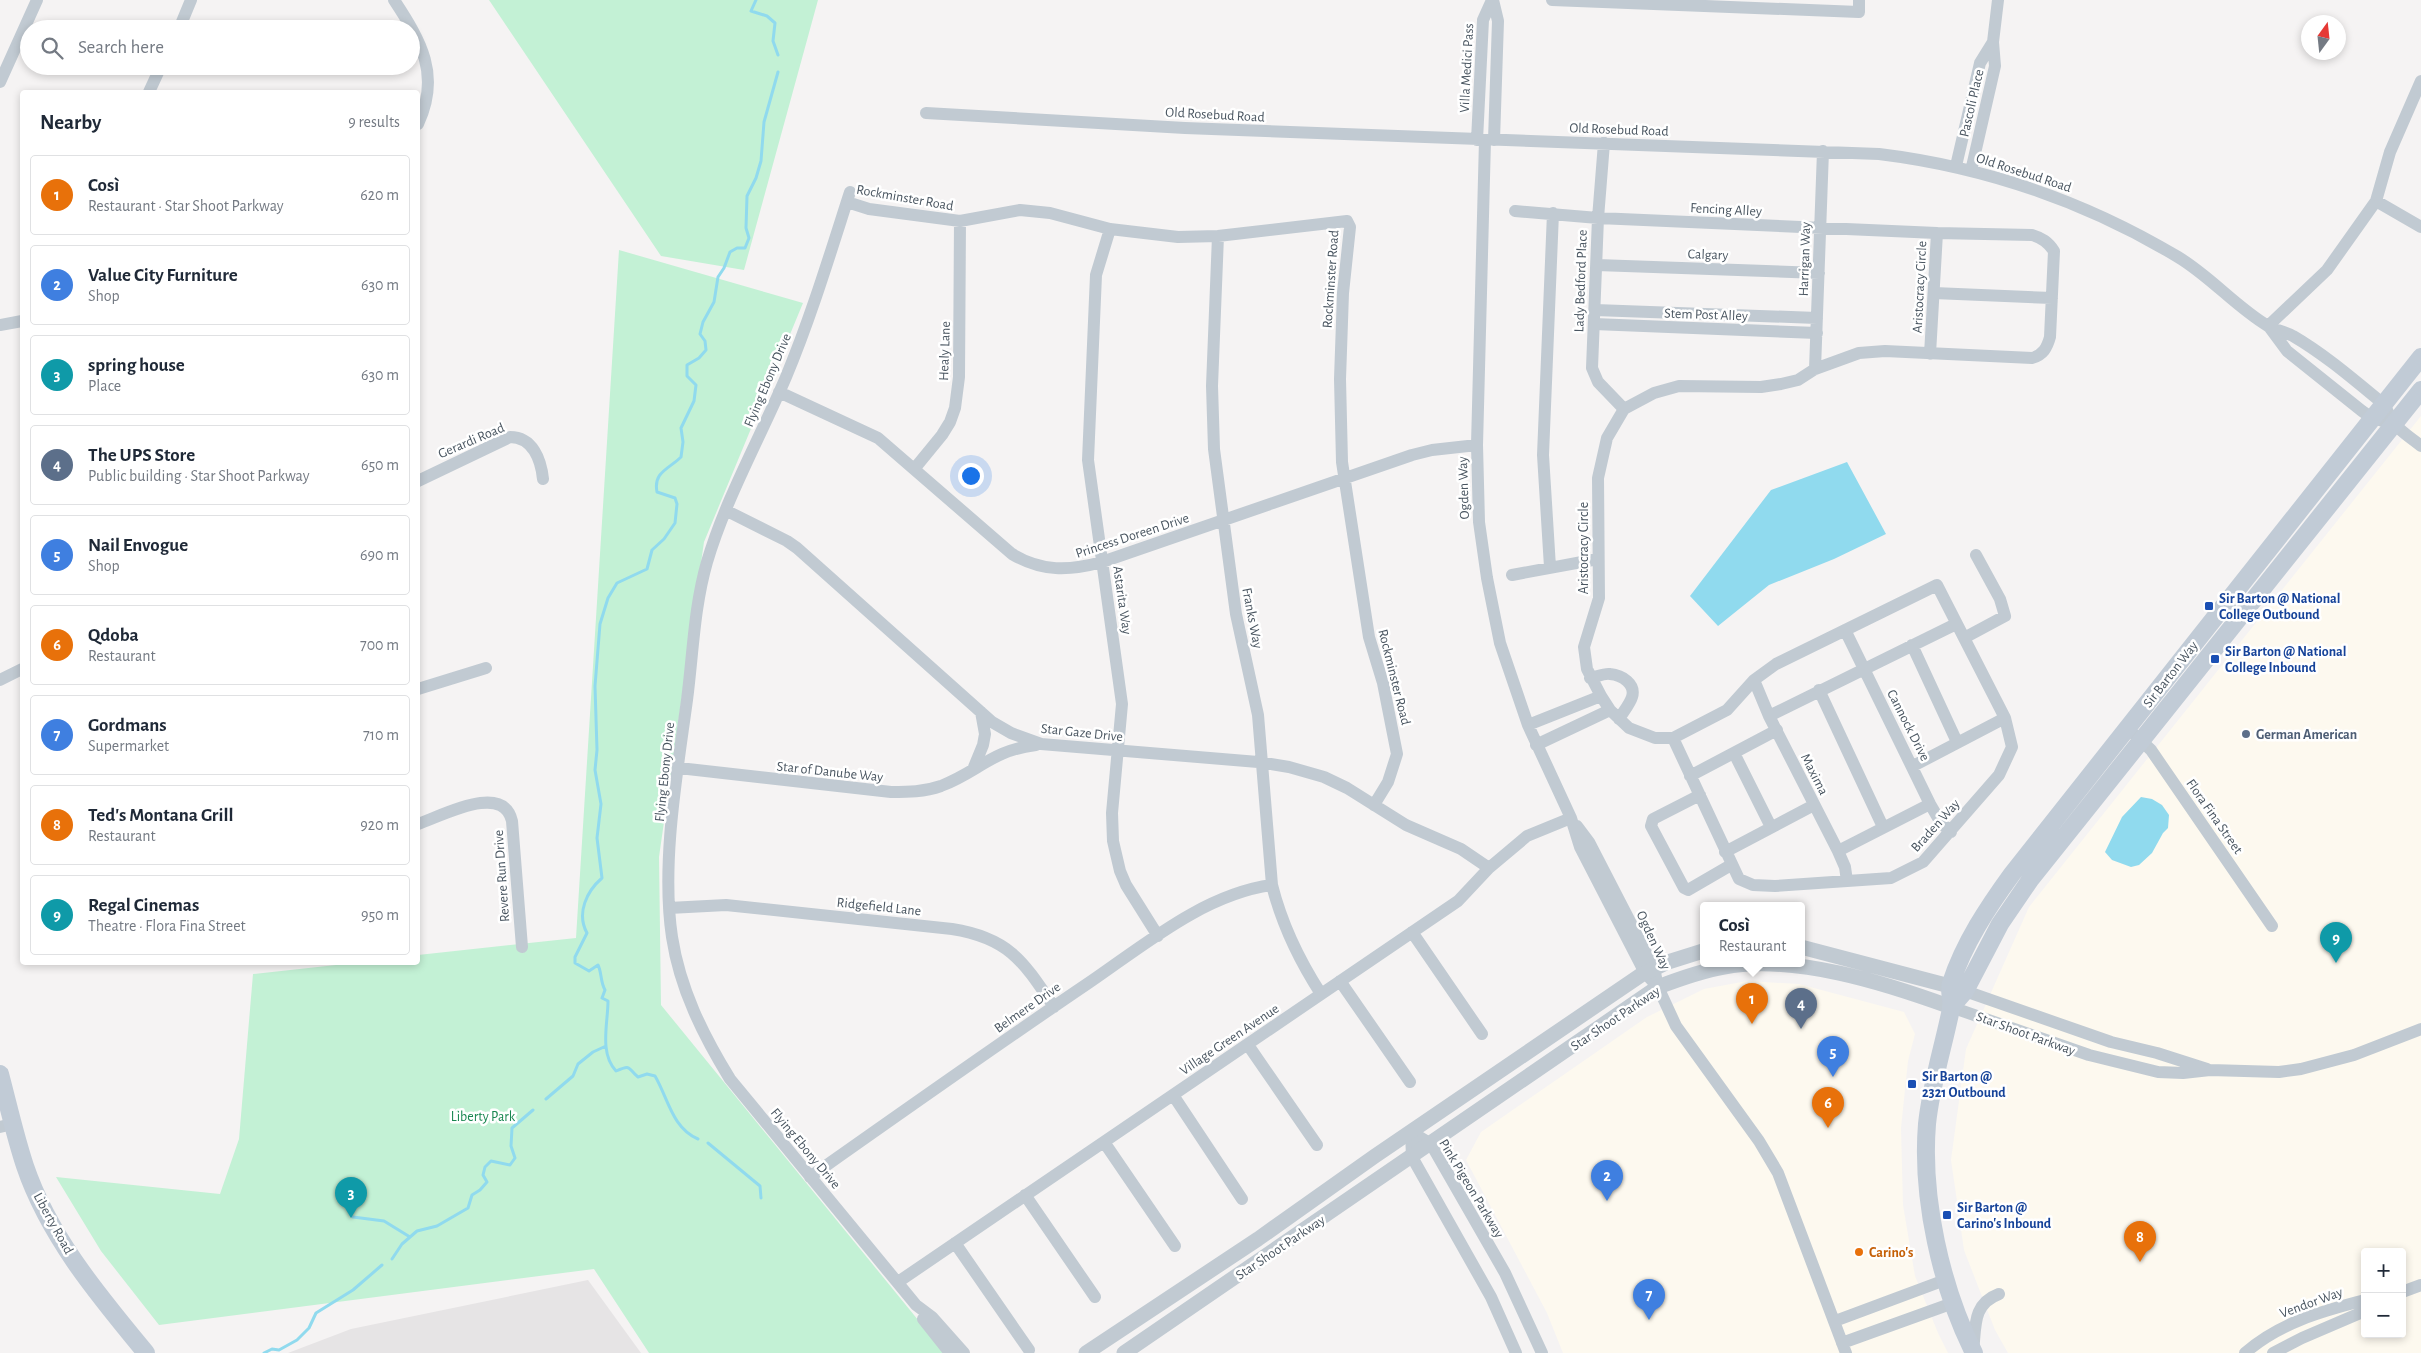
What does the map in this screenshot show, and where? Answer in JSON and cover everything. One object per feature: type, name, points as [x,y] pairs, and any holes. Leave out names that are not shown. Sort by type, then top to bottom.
[{"type":"main road","name":"Sir Barton Way","points":[[2134,734],[2372,418],[2421,357]]},
{"type":"main road","name":"Sir Barton Way","points":[[1974,1352],[1952,1303],[1945,1280],[1926,1167],[1932,1087],[1951,1007],[1958,988],[1958,964],[1992,902],[2054,820],[2134,734],[2421,390]]},
{"type":"main road","name":"Liberty Road","points":[[0,1074],[7,1125],[51,1222],[81,1271],[146,1353]]},
{"type":"street","points":[[28,20],[37,0]]},
{"type":"street","points":[[182,20],[191,0]]},
{"type":"street","points":[[394,0],[406,20]]},
{"type":"street","name":"Villa Medici Pass","points":[[1485,140],[1483,20],[1492,0]]},
{"type":"street","points":[[1552,0],[1651,2],[1859,12],[1859,0]]},
{"type":"street","name":"Pascoli Place","points":[[1971,171],[1995,66],[1993,42],[1998,0]]},
{"type":"street","points":[[0,82],[20,38]]},
{"type":"street","name":"Pascoli Place","points":[[1956,166],[1980,62],[1993,42]]},
{"type":"street","points":[[420,47],[428,66],[427,98],[420,118]]},
{"type":"street","points":[[150,90],[157,75]]},
{"type":"street","points":[[2268,326],[2326,270],[2376,201],[2390,152],[2421,81]]},
{"type":"street","name":"Old Rosebud Road","points":[[926,113],[1186,128],[1823,151],[1879,154],[1956,166],[2035,189],[2076,204],[2123,226],[2179,258],[2268,326],[2287,350],[2372,418],[2394,424],[2421,446]]},
{"type":"street","name":"Ogden Way","points":[[1485,140],[1477,446],[1480,522],[1487,578],[1500,642],[1536,745],[1571,818],[1589,842],[1676,1026],[1759,1141],[1778,1173],[1844,1348]]},
{"type":"street","name":"Lady Bedford Place","points":[[1604,142],[1598,218],[1592,368],[1598,382],[1624,409]]},
{"type":"street","name":"Harrigan Way","points":[[1815,369],[1823,151]]},
{"type":"street","name":"Rockminster Road","points":[[848,197],[869,209],[960,221],[1020,210],[1050,213],[1110,229],[1178,237],[1218,236],[1340,221],[1347,222],[1350,227],[1343,292],[1340,379],[1342,462],[1369,638],[1384,683],[1397,754],[1388,782],[1374,805]]},
{"type":"street","name":"Flying Ebony Drive","points":[[848,197],[810,315],[708,560],[697,609],[679,768],[671,845],[669,908],[672,939],[679,969],[697,1021],[710,1047],[730,1079],[898,1282],[916,1305],[923,1320],[950,1353]]},
{"type":"street","points":[[2376,201],[2421,227]]},
{"type":"street","name":"Fencing Alley","points":[[1515,211],[1598,218],[1937,233]]},
{"type":"street","points":[[1550,567],[1543,455],[1553,213]]},
{"type":"street","name":"Healy Lane","points":[[914,468],[942,435],[950,422],[955,408],[959,378],[960,221]]},
{"type":"street","name":"Astarita Way","points":[[1110,229],[1096,275],[1088,460],[1122,704],[1112,813],[1116,857],[1126,885],[1158,936]]},
{"type":"street","name":"Aristocracy Circle","points":[[1673,738],[1664,740],[1645,736],[1629,728],[1601,696],[1590,678],[1584,659],[1584,647],[1599,598],[1598,478],[1607,438],[1624,409],[1654,393],[1679,386],[1761,387],[1798,380],[1815,369],[1859,353],[1885,351],[1930,354],[2032,358],[2038,356],[2048,346],[2050,337],[2054,251],[2050,245],[2042,238],[2025,234],[1937,233],[1930,354]]},
{"type":"street","name":"Franks Way","points":[[1218,236],[1212,386],[1214,449],[1236,614],[1258,715],[1260,764],[1272,885],[1294,948],[1321,994]]},
{"type":"street","name":"Calgary","points":[[1597,265],[1819,273]]},
{"type":"street","points":[[1934,293],[2052,298]]},
{"type":"street","name":"Stem Post Alley","points":[[1595,310],[1817,318]]},
{"type":"street","points":[[0,325],[20,321]]},
{"type":"street","name":"Stem Post Alley","points":[[1594,324],[1816,333]]},
{"type":"street","name":"Old Rosebud Road","points":[[2268,326],[2293,336],[2384,404],[2394,424]]},
{"type":"street","name":"Princess Doreen Drive","points":[[779,392],[878,438],[999,544],[1022,560],[1054,569],[1080,568],[1102,562],[1432,450],[1477,446]]},
{"type":"street","name":"Gerardi Road","points":[[420,480],[510,437],[518,437],[535,450],[541,462],[544,479]]},
{"type":"street","name":"Star Gaze Drive","points":[[727,511],[787,541],[797,548],[981,712],[1011,734],[1041,744],[1289,767],[1324,777],[1347,788],[1406,825],[1461,849],[1489,868]]},
{"type":"street","points":[[1964,638],[2005,616],[2000,599],[1976,555]]},
{"type":"street","points":[[1512,575],[1598,559]]},
{"type":"street","name":"Braden Way","points":[[1673,738],[1738,879],[1753,885],[1891,878],[1923,862],[1999,775],[2010,756],[2012,747],[2004,718],[1937,585],[1845,630]]},
{"type":"street","points":[[1769,716],[1863,668],[1956,624]]},
{"type":"street","points":[[1673,738],[1727,710],[1754,680],[1776,664],[1845,630]]},
{"type":"street","name":"Cannock Drive","points":[[1845,630],[1930,804],[1941,823],[1951,832]]},
{"type":"street","points":[[1912,645],[1957,742]]},
{"type":"street","points":[[420,688],[486,668]]},
{"type":"street","points":[[0,680],[20,670]]},
{"type":"street","points":[[1536,745],[1615,714],[1632,697],[1630,683],[1622,676],[1608,673],[1590,678]]},
{"type":"street","name":"Maxima","points":[[1754,680],[1769,716],[1838,851],[1845,867],[1847,881]]},
{"type":"street","points":[[1819,690],[1883,827]]},
{"type":"street","points":[[1528,726],[1601,696]]},
{"type":"street","points":[[973,768],[983,745],[985,734],[981,712]]},
{"type":"street","points":[[1913,766],[2004,718]]},
{"type":"street","points":[[1690,776],[1777,730]]},
{"type":"street","name":"Flora Fina Street","points":[[2134,734],[2162,766],[2272,926]]},
{"type":"street","name":"Star of Danube Way","points":[[679,768],[891,792],[928,790],[955,780],[1000,753],[1041,744]]},
{"type":"street","points":[[1734,752],[1771,827]]},
{"type":"street","points":[[1700,796],[1653,818],[1651,826],[1684,888],[1688,890],[1731,865]]},
{"type":"street","name":"Revere Run Drive","points":[[420,823],[482,802],[502,804],[507,808],[512,821],[522,947]]},
{"type":"street","points":[[1838,851],[1930,804]]},
{"type":"street","points":[[1725,852],[1814,805]]},
{"type":"street","name":"Village Green Avenue","points":[[898,1282],[1458,901],[1489,868],[1527,836],[1571,818]]},
{"type":"street","name":"Belmere Drive","points":[[810,1177],[1158,936],[1224,896],[1254,887],[1272,885]]},
{"type":"street","name":"Ridgefield Lane","points":[[669,908],[726,905],[952,929],[978,934],[1003,946],[1015,955],[1054,1007]]},
{"type":"street","points":[[1412,932],[1482,1034]]},
{"type":"street","name":"Star Shoot Parkway","points":[[1805,948],[1958,988],[2111,1042],[2158,1053],[2210,1070]]},
{"type":"street","name":"Star Shoot Parkway","points":[[1086,1353],[1258,1239],[1649,970],[1700,952]]},
{"type":"street","name":"Star Shoot Parkway","points":[[1124,1353],[1658,988],[1676,980],[1724,967]]},
{"type":"street","name":"Star Shoot Parkway","points":[[1801,967],[1844,975],[1951,1007],[2120,1064],[2158,1072],[2183,1073],[2210,1070],[2265,1072],[2301,1069],[2354,1055],[2421,1030]]},
{"type":"street","points":[[1340,981],[1410,1082]]},
{"type":"street","points":[[1248,1045],[1317,1145]]},
{"type":"street","points":[[1173,1095],[1242,1199]]},
{"type":"street","points":[[1411,1132],[1412,1157],[1491,1297],[1516,1353]]},
{"type":"street","name":"Pink Pigeon Parkway","points":[[1411,1132],[1430,1144],[1505,1273],[1542,1353]]},
{"type":"street","points":[[1104,1142],[1175,1246]]},
{"type":"street","points":[[1025,1195],[1095,1297]]},
{"type":"street","points":[[955,1243],[1029,1350]]},
{"type":"street","points":[[1834,1321],[1945,1280]]},
{"type":"street","points":[[2406,1291],[2421,1285]]},
{"type":"street","points":[[1974,1352],[1980,1308],[1987,1298],[1999,1294]]},
{"type":"street","name":"Vendor Way","points":[[2245,1353],[2270,1334],[2287,1325],[2361,1301]]},
{"type":"street","points":[[1844,1348],[1952,1303]]},
{"type":"street","name":"Flying Ebony Drive","points":[[916,1305],[932,1317],[964,1353]]},
{"type":"street","name":"Vendor Way","points":[[2273,1353],[2302,1338],[2361,1313]]},
{"type":"shaded area","points":[[2421,416],[2421,1353],[2008,1353],[1995,1330],[1964,1250],[1951,1160],[1966,1049],[2029,907]]},
{"type":"shaded area","points":[[1747,981],[1799,984],[1904,1012],[1915,1034],[1908,1061],[1901,1128],[1903,1205],[1915,1276],[1948,1353],[1563,1353],[1547,1313],[1466,1160],[1481,1132],[1647,1017],[1704,989]]},
{"type":"shaded area","points":[[588,1280],[641,1353],[288,1353],[351,1329]]},
{"type":"green space","points":[[489,0],[818,0],[744,270],[661,256]]},
{"type":"green space","name":"Liberty Park","points":[[619,250],[803,303],[704,542],[659,857],[661,1005],[945,1353],[649,1353],[594,1269],[159,1325],[101,1251],[56,1177],[220,1194],[239,1139],[253,974],[336,965],[420,965],[420,955],[576,938]]},
{"type":"water","points":[[1847,462],[1886,534],[1834,559],[1769,585],[1718,626],[1690,596],[1771,490]]},
{"type":"water","points":[[2141,797],[2152,799],[2162,805],[2169,815],[2168,828],[2163,833],[2152,853],[2139,865],[2131,867],[2112,860],[2105,852],[2122,817]]},
{"type":"waterway","points":[[756,0],[751,11],[767,16],[775,23],[773,41],[778,55]]},
{"type":"waterway","points":[[698,1139],[682,1128],[676,1120],[655,1076],[647,1074],[638,1077],[627,1067],[616,1071],[611,1064],[606,1047],[608,1001],[602,998],[605,990],[598,965],[589,971],[575,963],[575,957],[587,933],[583,918],[585,903],[592,889],[602,878],[597,838],[601,804],[595,770],[597,750],[595,686],[600,624],[608,598],[617,583],[647,569],[652,550],[664,539],[675,523],[677,504],[675,498],[657,492],[657,480],[663,472],[681,457],[683,442],[681,428],[694,401],[696,385],[687,376],[687,365],[699,358],[706,350],[705,341],[700,334],[703,322],[714,302],[718,277],[724,268],[730,252],[737,248],[745,248],[749,238],[746,228],[747,196],[756,178],[761,161],[764,122],[778,72]]},
{"type":"waterway","points":[[546,1099],[573,1076],[578,1064],[593,1052],[606,1046]]},
{"type":"waterway","points":[[392,1259],[402,1244],[417,1231],[437,1226],[468,1208],[472,1195],[487,1182],[483,1175],[485,1167],[491,1161],[510,1165],[515,1158],[511,1146],[512,1128],[533,1110]]},
{"type":"waterway","points":[[708,1143],[760,1186],[761,1198]]},
{"type":"waterway","points":[[353,1217],[384,1221],[410,1237]]},
{"type":"waterway","points":[[264,1353],[272,1349],[279,1350],[297,1340],[309,1328],[316,1313],[353,1290],[382,1265]]},
{"type":"place","name":"Sir Barton @ National College Outbound","points":[[2209,606]]},
{"type":"place","name":"Sir Barton @ National College Inbound","points":[[2215,659]]},
{"type":"place","name":"German American","points":[[2246,734]]},
{"type":"place","name":"Regal Cinemas","points":[[2336,963]]},
{"type":"place","name":"Così","points":[[1752,1024]]},
{"type":"place","name":"The UPS Store","points":[[1801,1029]]},
{"type":"place","name":"Nail Envogue","points":[[1833,1077]]},
{"type":"place","name":"Sir Barton @ 2321 Outbound","points":[[1912,1084]]},
{"type":"place","name":"Qdoba","points":[[1828,1128]]},
{"type":"place","name":"Value City Furniture","points":[[1607,1201]]},
{"type":"place","name":"Sir Barton @ Carino's Inbound","points":[[1947,1215]]},
{"type":"place","name":"spring house","points":[[351,1218]]},
{"type":"place","name":"Carino's","points":[[1859,1252]]},
{"type":"place","name":"Ted's Montana Grill","points":[[2140,1262]]},
{"type":"place","name":"Gordmans","points":[[1649,1320]]}]
